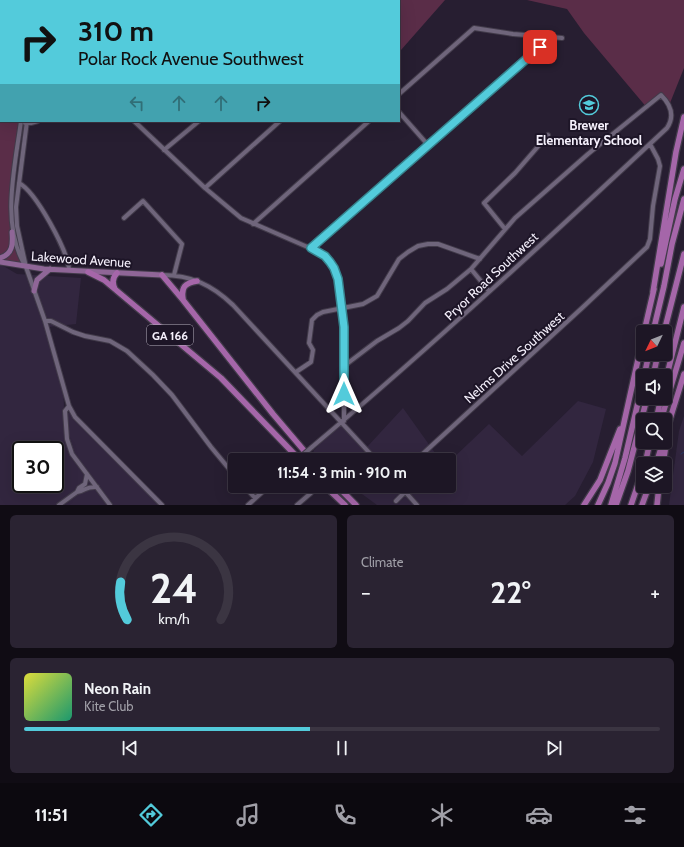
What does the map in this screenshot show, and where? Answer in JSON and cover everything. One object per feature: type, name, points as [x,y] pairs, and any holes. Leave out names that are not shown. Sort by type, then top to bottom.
[{"type":"highway","points":[[653,292],[679,136],[684,117]]},
{"type":"highway","points":[[679,136],[684,121]]},
{"type":"highway","points":[[646,325],[675,199],[684,169]]},
{"type":"highway","points":[[655,325],[672,244],[684,199]]},
{"type":"highway","points":[[666,325],[684,254]]},
{"type":"highway","name":"GA 166","points":[[88,272],[102,278],[221,378],[292,453]]},
{"type":"highway","points":[[115,289],[113,280],[117,273]]},
{"type":"highway","points":[[162,275],[306,453]]},
{"type":"highway","points":[[183,300],[183,287],[188,283],[197,281]]},
{"type":"highway","points":[[668,369],[684,307]]},
{"type":"highway","points":[[663,413],[684,343]]},
{"type":"highway","points":[[597,505],[615,463],[638,361]]},
{"type":"highway","points":[[672,413],[684,374]]},
{"type":"highway","points":[[584,505],[595,489],[606,465],[629,400]]},
{"type":"highway","points":[[611,505],[625,458],[637,405]]},
{"type":"highway","points":[[616,505],[628,470],[645,405]]},
{"type":"highway","points":[[631,505],[636,490]]},
{"type":"highway","points":[[330,493],[340,505]]},
{"type":"highway","points":[[332,493],[345,505]]},
{"type":"highway","points":[[344,493],[355,504]]},
{"type":"highway","points":[[642,505],[646,493]]},
{"type":"highway","points":[[657,505],[658,493]]},
{"type":"main road","points":[[0,258],[7,255],[11,250],[12,232]]},
{"type":"main road","name":"Lakewood Avenue","points":[[0,262],[26,267],[50,269],[162,275]]},
{"type":"main road","points":[[34,290],[37,280],[50,269]]},
{"type":"street","points":[[400,93],[474,28],[513,34],[562,38]]},
{"type":"street","points":[[311,248],[551,37]]},
{"type":"street","name":"Pryor Road Southwest","points":[[306,453],[343,422],[489,292],[650,144],[666,128],[671,119],[672,113],[670,106],[661,95],[588,154],[515,218],[505,229]]},
{"type":"street","points":[[400,113],[428,145]]},
{"type":"street","points":[[26,267],[20,257],[10,224],[10,207],[21,122],[27,122],[16,207],[17,226],[26,267],[45,321],[69,406],[73,415],[162,505]]},
{"type":"street","points":[[135,122],[205,188],[241,218],[311,248],[325,256],[334,268],[338,279],[344,327],[343,422]]},
{"type":"street","points":[[164,150],[198,122]]},
{"type":"street","points":[[205,188],[279,122]]},
{"type":"street","points":[[253,224],[368,122]]},
{"type":"street","points":[[344,366],[377,341],[408,321],[425,303],[448,289],[480,259],[505,229],[484,203],[515,173],[548,135]]},
{"type":"street","name":"Nelms Drive Southwest","points":[[424,453],[647,247],[650,240],[653,206],[660,166],[650,144]]},
{"type":"street","points":[[19,183],[30,192],[45,215],[64,253],[69,270]]},
{"type":"street","points":[[124,218],[143,201],[182,244],[174,275]]},
{"type":"street","points":[[296,372],[311,362],[313,350],[309,343],[312,320],[323,312],[341,307],[363,304],[377,296],[399,260],[408,252],[418,246],[438,244],[480,259]]},
{"type":"street","points":[[471,269],[489,292]]},
{"type":"street","points":[[162,275],[174,275],[197,281],[213,288],[224,296],[343,422],[370,453]]},
{"type":"street","points":[[45,321],[51,321],[85,336],[110,341],[127,351],[172,395],[211,448],[228,468]]},
{"type":"street","points":[[69,406],[65,411],[69,446],[75,458],[110,505]]},
{"type":"street","points":[[77,492],[86,482],[87,474]]},
{"type":"street","points":[[59,505],[77,492],[90,486],[97,487]]},
{"type":"street","points":[[250,493],[255,498]]},
{"type":"street","points":[[248,505],[261,493]]},
{"type":"street","points":[[297,505],[310,493]]},
{"type":"street","points":[[396,501],[404,493]]},
{"type":"street","points":[[406,493],[417,505]]},
{"type":"shaded area","points":[[400,0],[445,0],[401,50]]},
{"type":"shaded area","points":[[527,0],[684,0],[684,68],[670,103],[660,95],[648,109],[584,33],[567,9]]},
{"type":"shaded area","points":[[0,122],[21,122],[10,207],[10,224],[26,267],[0,260]]},
{"type":"shaded area","points":[[0,264],[17,274],[81,278],[76,324],[48,327],[63,377],[64,409],[91,430],[165,505],[0,505]]},
{"type":"shaded area","points":[[578,401],[606,409],[593,462],[575,496],[565,505],[377,505],[361,493],[456,493],[456,455],[489,424],[522,456]]},
{"type":"shaded area","points":[[403,408],[435,453],[315,453],[313,451],[342,420],[367,447]]},
{"type":"shaded area","points":[[684,416],[684,505],[669,505],[671,493],[672,493],[679,431]]},
{"type":"place","name":"Brewer Elementary School","points":[[589,105]]},
{"type":"route","points":[[344,394],[344,327],[338,279],[334,268],[325,256],[311,248],[540,47]]}]
